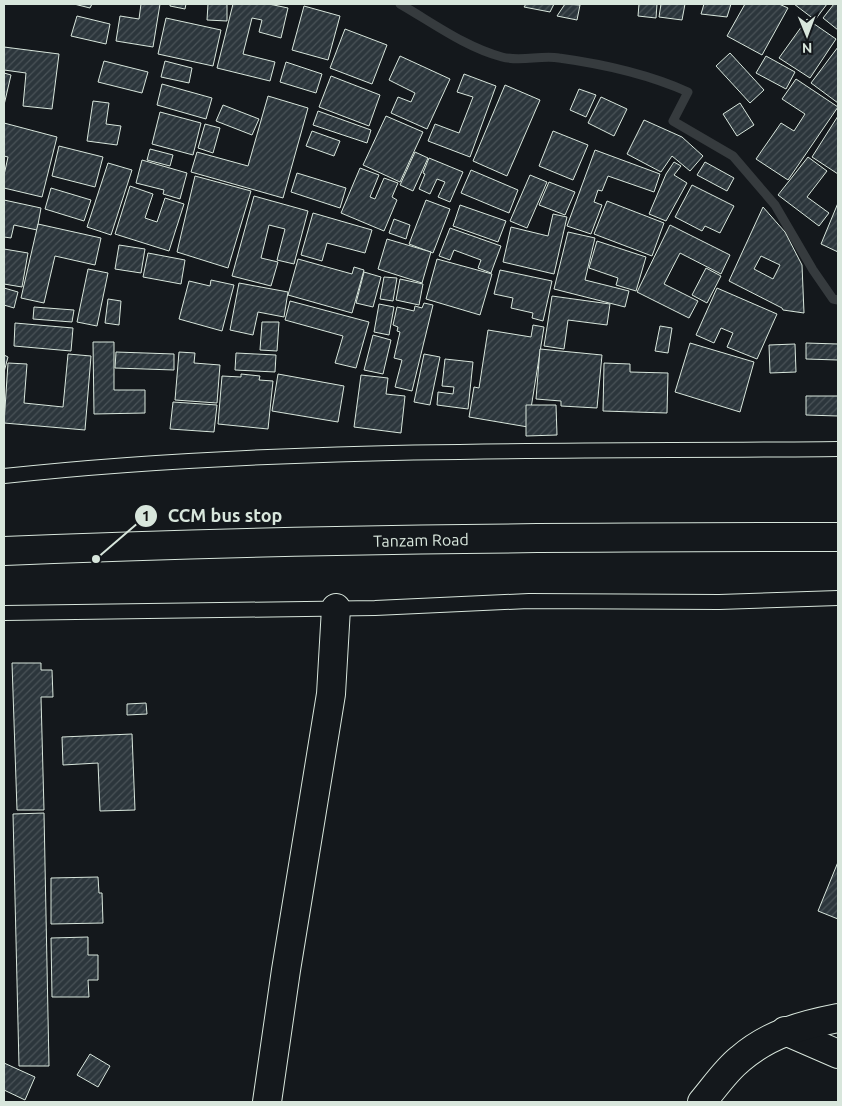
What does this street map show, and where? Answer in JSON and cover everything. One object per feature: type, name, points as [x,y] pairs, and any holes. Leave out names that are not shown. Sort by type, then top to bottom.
[{"type":"main road","name":"Tanzam Road","points":[[4,551],[117,546],[535,537],[838,537]]},
{"type":"main road","points":[[267,1102],[286,970],[331,694],[336,608]]},
{"type":"main road","points":[[702,1102],[739,1060],[763,1042],[785,1031],[806,1024],[838,1018]]},
{"type":"main road","points":[[785,1031],[838,1054]]},
{"type":"lane","points":[[4,476],[155,464],[308,456],[838,449]]},
{"type":"lane","points":[[4,613],[375,608],[529,601],[719,602],[838,598]]},
{"type":"building","points":[[74,4],[92,4],[90,8]]},
{"type":"building","points":[[141,4],[160,4],[153,47],[116,41],[120,16],[139,19]]},
{"type":"building","points":[[170,4],[186,4],[185,9],[170,6]]},
{"type":"building","points":[[208,4],[227,4],[227,21],[207,20]]},
{"type":"building","points":[[233,4],[269,4],[288,8],[281,38],[259,32],[262,20],[252,18],[243,54],[275,62],[270,81],[217,68]]},
{"type":"building","points":[[526,4],[554,4],[550,12],[524,7]]},
{"type":"building","points":[[565,4],[580,5],[577,20],[557,16]]},
{"type":"building","points":[[639,4],[657,4],[656,18],[638,16]]},
{"type":"building","points":[[661,4],[685,4],[682,20],[659,17]]},
{"type":"building","points":[[704,4],[731,4],[727,17],[701,14]]},
{"type":"building","points":[[745,4],[779,4],[788,8],[762,55],[727,36]]},
{"type":"building","points":[[794,4],[827,4],[815,20]]},
{"type":"building","points":[[834,4],[838,4],[838,30],[823,18]]},
{"type":"building","points":[[304,6],[340,16],[328,60],[292,50]]},
{"type":"building","points":[[77,16],[110,24],[106,44],[71,36]]},
{"type":"building","points":[[166,18],[221,30],[213,66],[158,54]]},
{"type":"building","points":[[807,19],[836,39],[810,78],[779,58]]},
{"type":"building","points":[[345,29],[387,45],[372,84],[330,68]]},
{"type":"building","points":[[4,47],[59,54],[52,109],[23,106],[26,73],[4,70]]},
{"type":"building","points":[[838,47],[838,103],[811,83]]},
{"type":"building","points":[[730,53],[764,90],[750,103],[716,66]]},
{"type":"building","points":[[400,56],[450,79],[427,129],[391,113],[398,97],[411,102],[415,93],[389,80]]},
{"type":"building","points":[[766,56],[795,72],[786,89],[756,73]]},
{"type":"building","points":[[104,61],[148,72],[142,93],[98,82]]},
{"type":"building","points":[[165,61],[192,68],[189,83],[161,77]]},
{"type":"building","points":[[286,62],[322,74],[316,93],[280,82]]},
{"type":"building","points":[[4,73],[11,75],[4,105]]},
{"type":"building","points":[[464,74],[496,86],[470,157],[428,141],[435,124],[459,133],[473,97],[457,92]]},
{"type":"building","points":[[331,76],[380,95],[369,126],[319,107]]},
{"type":"building","points":[[796,79],[838,107],[788,180],[756,159],[781,123],[794,131],[805,114],[782,99]]},
{"type":"building","points":[[162,84],[212,98],[206,119],[157,105]]},
{"type":"building","points":[[505,85],[540,100],[507,176],[473,161]]},
{"type":"building","points":[[579,89],[596,95],[586,117],[570,110]]},
{"type":"building","points":[[268,96],[308,108],[283,198],[191,172],[197,152],[248,166]]},
{"type":"building","points":[[601,97],[627,109],[614,136],[588,123]]},
{"type":"building","points":[[93,101],[109,103],[106,124],[121,126],[117,145],[87,141]]},
{"type":"building","points":[[740,103],[754,125],[737,136],[723,114]]},
{"type":"building","points":[[223,105],[259,119],[252,135],[216,121]]},
{"type":"building","points":[[318,111],[371,130],[367,143],[313,125]]},
{"type":"building","points":[[160,112],[201,123],[193,155],[152,144]]},
{"type":"building","points":[[386,116],[423,132],[400,182],[363,165]]},
{"type":"building","points":[[838,116],[838,174],[812,157]]},
{"type":"building","points":[[644,120],[682,137],[703,156],[690,171],[672,156],[661,172],[627,154]]},
{"type":"building","points":[[4,123],[57,137],[42,197],[4,188],[4,175],[8,157],[4,156]]},
{"type":"building","points":[[205,124],[220,128],[213,153],[198,148]]},
{"type":"building","points":[[312,131],[340,141],[334,156],[306,146]]},
{"type":"building","points":[[553,131],[588,145],[573,180],[539,166]]},
{"type":"building","points":[[59,146],[103,157],[95,187],[52,176]]},
{"type":"building","points":[[150,149],[173,155],[170,166],[147,160]]},
{"type":"building","points":[[595,150],[660,174],[654,192],[608,176],[602,191],[598,190],[594,202],[602,205],[591,234],[567,226]]},
{"type":"building","points":[[415,152],[428,158],[413,191],[400,185]]},
{"type":"building","points":[[808,157],[827,171],[807,197],[829,213],[819,226],[778,195]]},
{"type":"building","points":[[429,158],[463,172],[450,202],[438,197],[445,182],[437,179],[430,194],[419,189]]},
{"type":"building","points":[[142,160],[187,173],[180,199],[163,194],[164,190],[136,183]]},
{"type":"building","points":[[674,162],[681,166],[674,175],[687,183],[666,221],[649,214],[666,174]]},
{"type":"building","points":[[705,162],[734,178],[727,191],[697,175]]},
{"type":"building","points":[[108,163],[132,170],[111,235],[87,227]]},
{"type":"building","points":[[360,168],[379,175],[370,197],[375,199],[384,178],[398,183],[392,197],[397,200],[384,231],[341,213]]},
{"type":"building","points":[[471,170],[518,190],[509,213],[461,193]]},
{"type":"building","points":[[297,173],[346,188],[340,208],[291,192]]},
{"type":"building","points":[[530,175],[547,182],[527,228],[510,221]]},
{"type":"building","points":[[195,176],[251,191],[228,268],[177,252]]},
{"type":"building","points":[[549,182],[575,192],[565,215],[539,205]]},
{"type":"building","points":[[692,185],[734,206],[720,233],[705,226],[702,231],[675,217]]},
{"type":"building","points":[[130,186],[153,194],[145,218],[157,222],[165,198],[184,204],[169,251],[115,234]]},
{"type":"building","points":[[51,188],[91,200],[84,221],[45,209]]},
{"type":"building","points":[[254,196],[308,211],[294,264],[277,260],[285,229],[269,225],[261,258],[278,262],[271,286],[232,276]]},
{"type":"building","points":[[4,200],[41,208],[37,230],[14,225],[11,238],[4,237]]},
{"type":"building","points":[[426,200],[450,209],[433,253],[409,244]]},
{"type":"building","points":[[607,201],[664,223],[652,256],[594,234]]},
{"type":"building","points":[[838,203],[838,252],[821,244]]},
{"type":"building","points":[[460,205],[506,221],[498,242],[453,226]]},
{"type":"building","points":[[763,207],[785,232],[802,265],[804,313],[783,310],[729,281]],"holes":[[[761,256],[780,265],[773,279],[754,269]]]},
{"type":"building","points":[[313,213],[372,230],[365,253],[327,243],[322,261],[301,255]]},
{"type":"building","points":[[553,214],[567,217],[554,274],[503,262],[511,227],[548,236]]},
{"type":"building","points":[[394,219],[410,225],[406,239],[389,233]]},
{"type":"building","points":[[38,224],[101,238],[95,265],[55,256],[44,303],[21,298]]},
{"type":"building","points":[[670,225],[730,255],[721,274],[680,253],[664,284],[698,301],[689,318],[637,292]]},
{"type":"building","points":[[450,228],[501,246],[491,273],[478,268],[481,260],[454,250],[450,260],[439,256]]},
{"type":"building","points":[[568,232],[595,238],[585,280],[629,291],[625,307],[554,289]]},
{"type":"building","points":[[387,239],[431,252],[422,283],[378,269]]},
{"type":"building","points":[[597,241],[646,257],[636,291],[616,285],[618,278],[589,268]]},
{"type":"building","points":[[119,245],[145,249],[141,273],[115,269]]},
{"type":"building","points":[[4,249],[28,253],[22,287],[4,284]]},
{"type":"building","points":[[148,253],[185,260],[181,284],[143,277]]},
{"type":"building","points":[[298,259],[352,274],[354,267],[364,270],[352,313],[288,295]]},
{"type":"building","points":[[437,259],[492,274],[480,315],[426,299]]},
{"type":"building","points":[[706,268],[721,276],[707,303],[692,295]]},
{"type":"building","points":[[88,269],[108,273],[97,326],[77,322]]},
{"type":"building","points":[[500,270],[552,281],[543,321],[532,318],[533,313],[511,308],[513,298],[494,294]]},
{"type":"building","points":[[364,272],[381,277],[373,307],[356,303]]},
{"type":"building","points":[[384,277],[397,278],[393,301],[380,299]]},
{"type":"building","points":[[400,279],[423,284],[419,305],[396,300]]},
{"type":"building","points":[[211,280],[234,285],[222,331],[179,319],[189,281],[210,286]]},
{"type":"building","points":[[239,283],[288,292],[284,317],[258,312],[253,335],[230,330]]},
{"type":"building","points":[[4,288],[18,292],[14,308],[4,305]]},
{"type":"building","points":[[717,288],[777,314],[757,359],[727,347],[733,333],[721,328],[714,343],[696,335]]},
{"type":"building","points":[[552,296],[610,304],[607,325],[568,320],[564,349],[544,346]]},
{"type":"building","points":[[108,299],[121,301],[119,325],[105,323]]},
{"type":"building","points":[[290,301],[369,322],[356,368],[335,363],[343,336],[285,320]]},
{"type":"building","points":[[424,303],[433,305],[412,391],[395,387],[402,360],[394,358],[400,332],[397,331],[398,327],[393,325],[397,307],[414,311],[415,306],[422,308]]},
{"type":"building","points":[[379,304],[394,307],[389,335],[374,332]]},
{"type":"building","points":[[34,307],[74,310],[72,322],[33,319]]},
{"type":"building","points":[[262,322],[279,322],[277,351],[260,350]]},
{"type":"building","points":[[15,323],[73,328],[71,351],[14,346]]},
{"type":"building","points":[[533,325],[544,327],[528,427],[469,417],[474,387],[479,388],[488,330],[531,337]]},
{"type":"building","points":[[660,326],[672,328],[668,353],[655,351]]},
{"type":"building","points":[[373,335],[391,340],[383,374],[364,370]]},
{"type":"building","points":[[93,342],[114,342],[114,390],[145,390],[145,413],[94,414]]},
{"type":"building","points":[[690,343],[754,362],[740,412],[675,392]]},
{"type":"building","points":[[806,343],[838,344],[838,360],[806,359]]},
{"type":"building","points":[[795,344],[796,372],[770,373],[769,345]]},
{"type":"building","points":[[540,349],[602,355],[597,408],[561,406],[561,401],[536,399]]},
{"type":"building","points":[[116,352],[174,354],[174,370],[115,368]]},
{"type":"building","points":[[179,352],[195,353],[194,363],[220,365],[217,403],[175,400]]},
{"type":"building","points":[[236,353],[276,355],[275,372],[235,370]]},
{"type":"building","points":[[68,354],[91,356],[85,430],[4,423],[8,363],[27,364],[24,403],[63,407]]},
{"type":"building","points":[[424,354],[440,357],[430,405],[414,402]]},
{"type":"building","points":[[4,355],[8,357],[4,372]]},
{"type":"building","points":[[445,359],[473,362],[468,409],[437,405],[438,392],[453,394],[454,387],[442,386]]},
{"type":"building","points":[[604,363],[630,364],[630,372],[668,373],[667,413],[603,411]]},
{"type":"building","points":[[241,374],[260,376],[259,380],[273,381],[268,429],[218,424],[222,376],[241,377]]},
{"type":"building","points":[[278,374],[344,386],[338,422],[272,411]]},
{"type":"building","points":[[361,375],[388,378],[386,394],[405,396],[401,433],[354,427]]},
{"type":"building","points":[[806,396],[838,396],[838,416],[806,415]]},
{"type":"building","points":[[173,402],[217,405],[214,432],[170,429]]},
{"type":"building","points":[[526,405],[556,405],[557,435],[526,436]]},
{"type":"building","points":[[12,663],[41,663],[41,670],[52,670],[53,697],[41,697],[44,810],[17,810]]},
{"type":"building","points":[[146,703],[147,714],[127,715],[127,704]]},
{"type":"building","points":[[132,734],[135,810],[100,811],[98,763],[63,765],[62,737]]},
{"type":"building","points":[[44,813],[49,1066],[19,1066],[13,814]]},
{"type":"building","points":[[838,862],[838,919],[818,911]]},
{"type":"building","points":[[98,877],[99,893],[102,893],[103,923],[51,924],[51,878]]},
{"type":"building","points":[[88,937],[88,955],[98,955],[98,980],[88,980],[89,997],[52,997],[51,938]]},
{"type":"building","points":[[90,1054],[110,1066],[98,1087],[77,1075]]},
{"type":"building","points":[[4,1063],[35,1077],[25,1100],[4,1090]]},
{"type":"waterway","points":[[400,4],[462,41],[488,53],[516,59],[552,57],[592,63],[625,70],[688,92],[673,121],[733,156],[775,205],[813,270],[833,299],[838,300]]},
{"type":"place","name":"CCM bus stop","points":[[96,559]]}]
